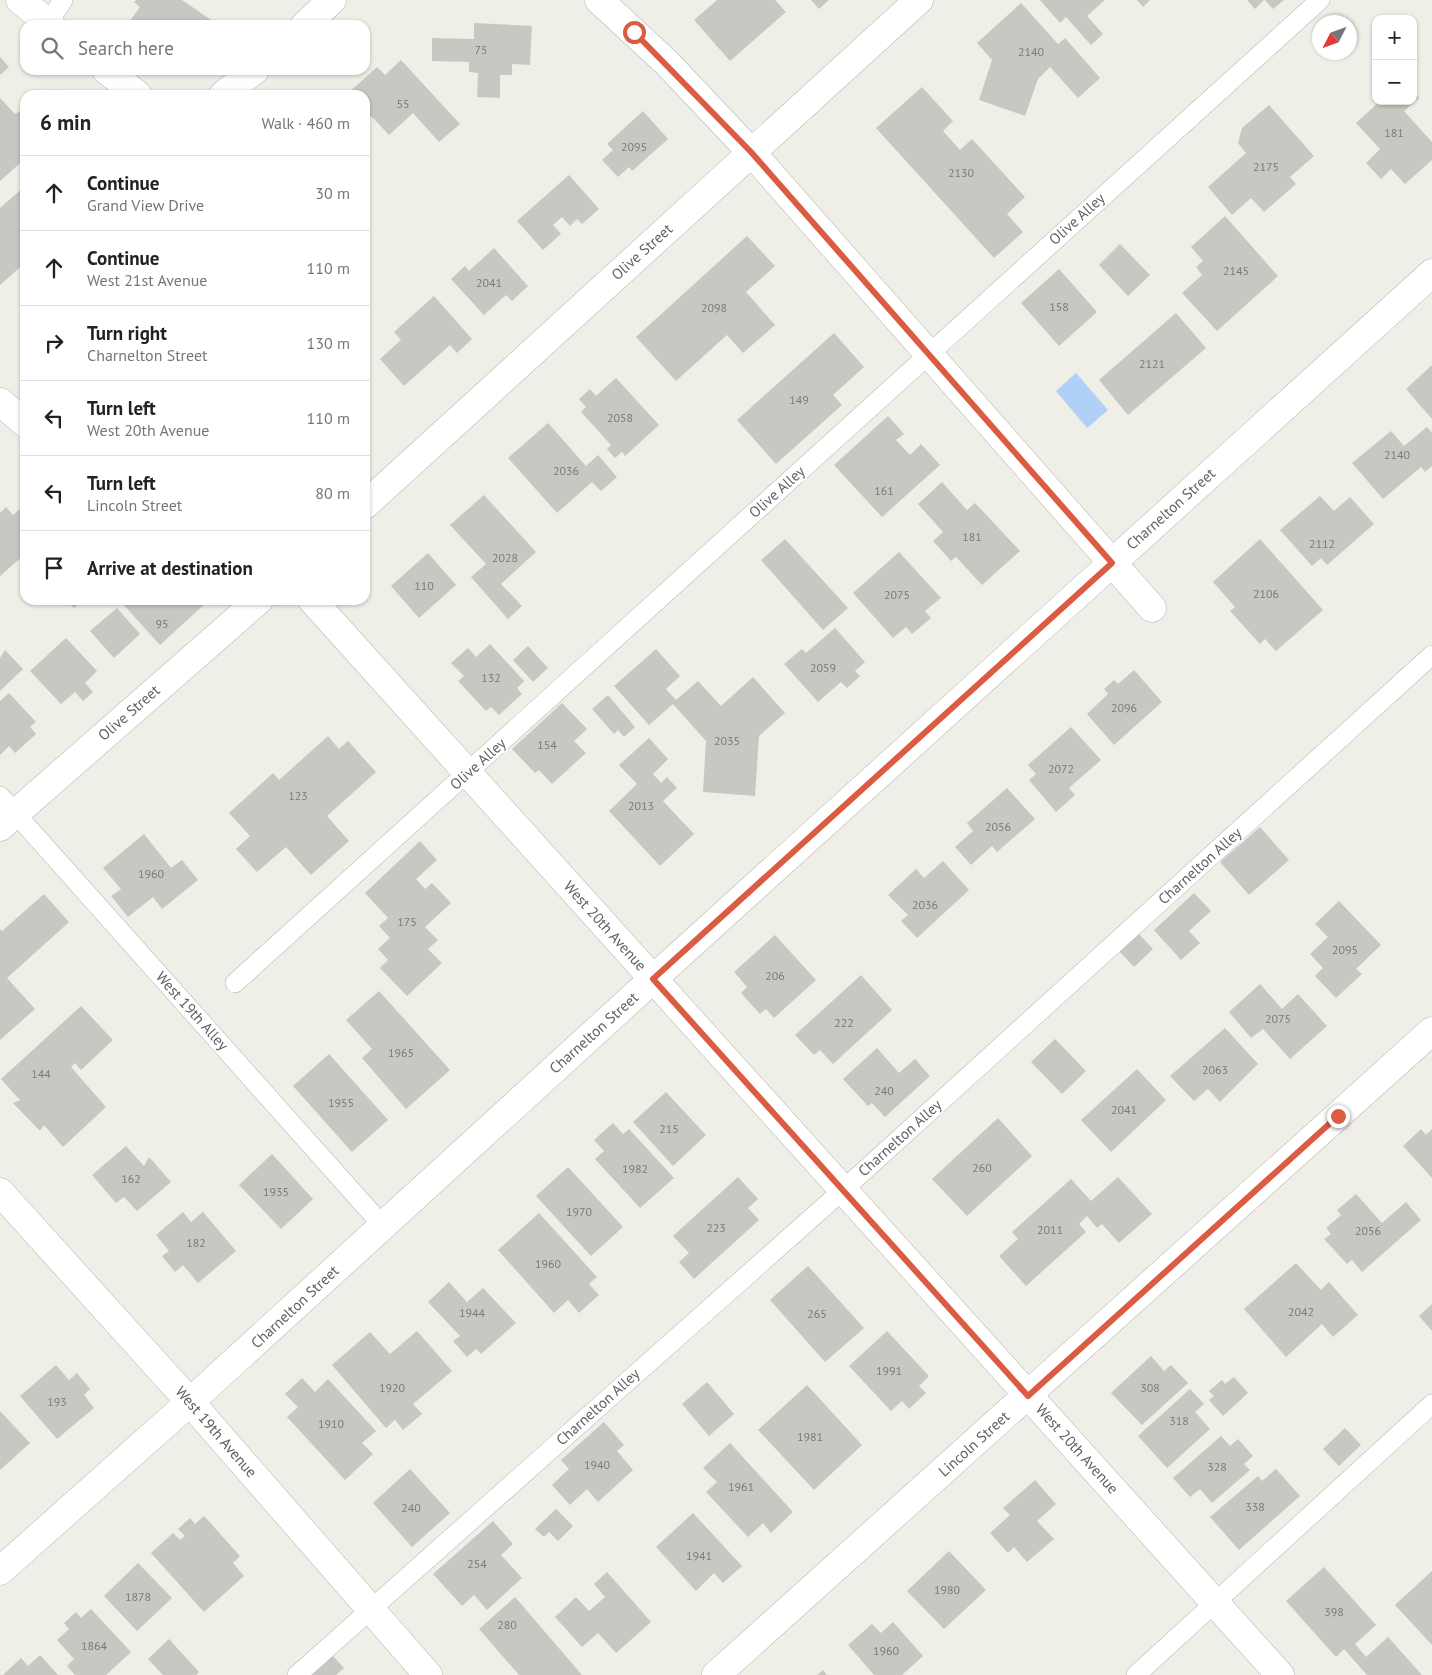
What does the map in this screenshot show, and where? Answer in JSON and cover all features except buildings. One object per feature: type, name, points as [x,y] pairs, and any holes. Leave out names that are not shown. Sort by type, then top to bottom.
[{"type":"street","points":[[20,0],[44,20]]},
{"type":"street","points":[[310,20],[332,0]]},
{"type":"street","points":[[599,0],[667,63],[751,152],[1152,608]]},
{"type":"street","name":"Olive Street","points":[[370,499],[920,0]]},
{"type":"street","points":[[112,75],[132,90]]},
{"type":"street","points":[[229,90],[249,75]]},
{"type":"street","name":"Charnelton Street","points":[[0,1571],[190,1402],[653,979],[1432,274]]},
{"type":"street","points":[[0,402],[20,419]]},
{"type":"street","name":"Olive Street","points":[[5,812],[253,605]]},
{"type":"street","name":"West 20th Avenue","points":[[317,605],[1280,1675]]},
{"type":"street","name":"Lincoln Street","points":[[716,1675],[1432,1031]]},
{"type":"street","name":"West 19th Avenue","points":[[1,1195],[190,1402],[428,1675]]},
{"type":"lane","points":[[51,20],[63,0]]},
{"type":"lane","name":"Olive Alley","points":[[236,983],[1320,0]]},
{"type":"lane","name":"Charnelton Alley","points":[[297,1675],[843,1190],[1432,655]]},
{"type":"lane","name":"West 19th Alley","points":[[5,812],[383,1226]]},
{"type":"lane","points":[[1136,1675],[1216,1604],[1432,1404]]},
{"type":"water","points":[[1076,373],[1108,410],[1087,428],[1056,391]]},
{"type":"route","points":[[634,32],[667,63],[751,152],[1112,563],[653,979],[1028,1396],[1338,1116]]}]
